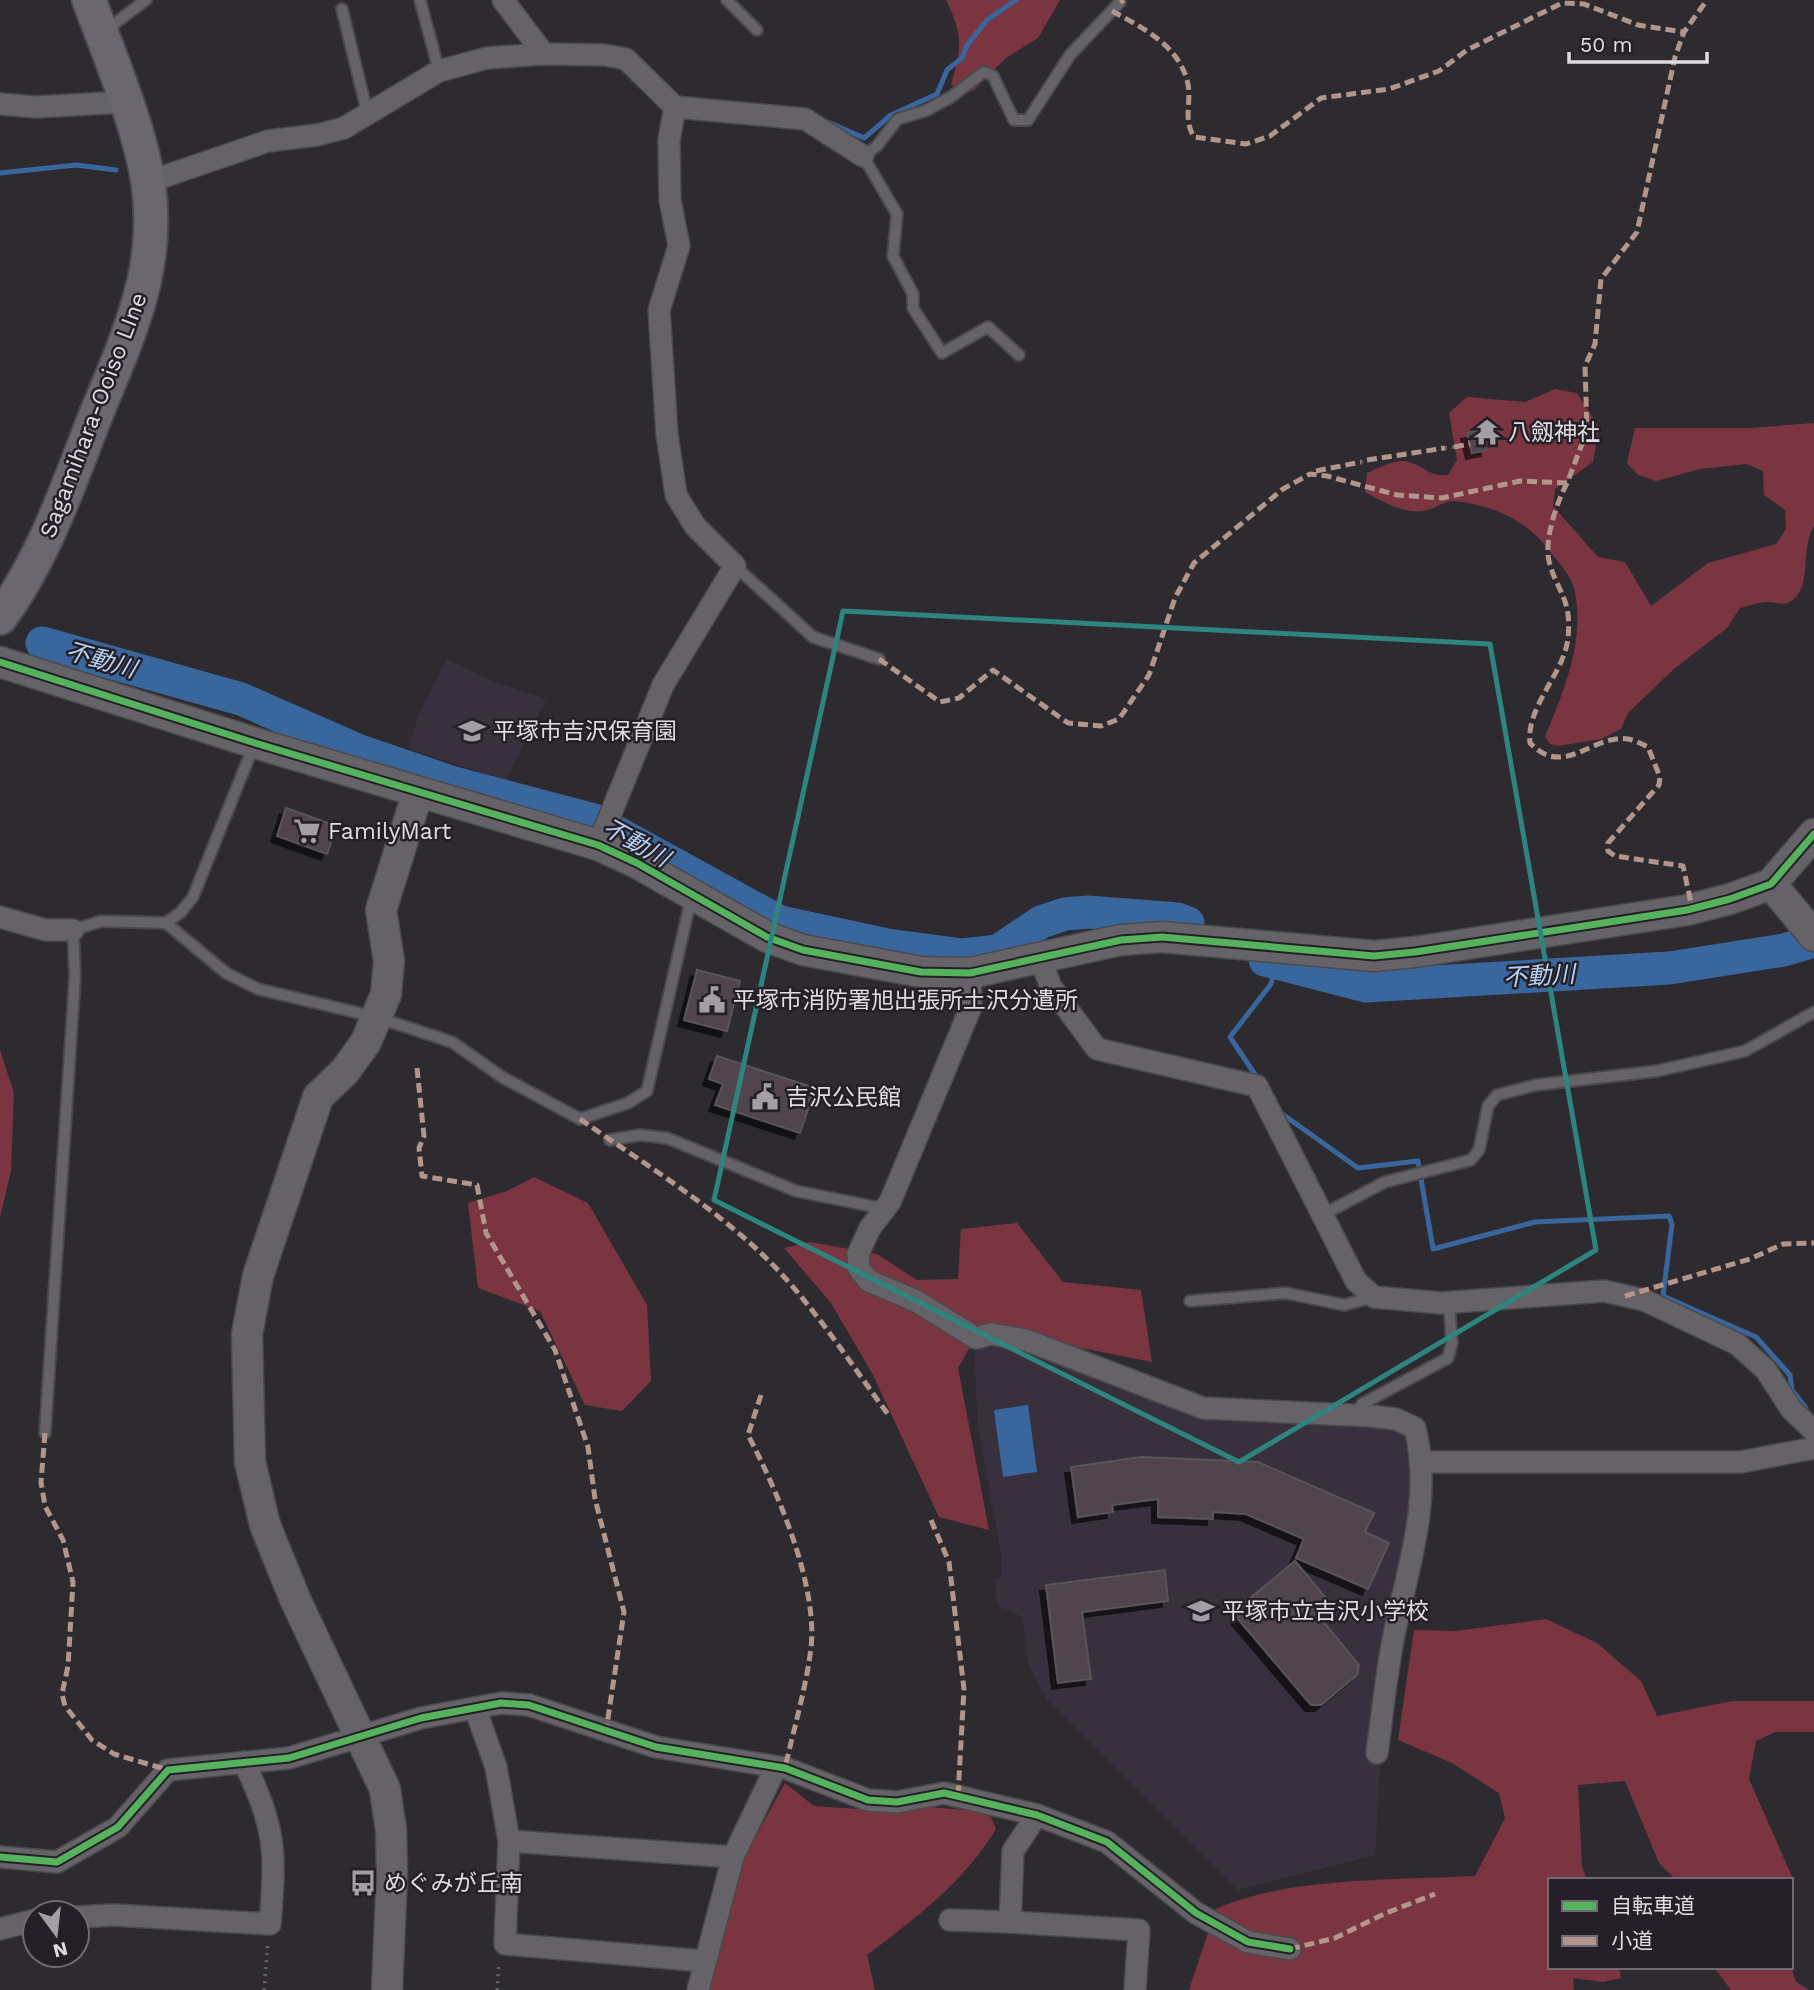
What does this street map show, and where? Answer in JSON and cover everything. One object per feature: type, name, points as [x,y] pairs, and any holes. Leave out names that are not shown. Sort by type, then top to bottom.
[{"type":"main road","name":"Sagamihara-Ooiso LIne","points":[[0,618],[17,594],[56,517],[134,318],[145,281],[150,237],[148,182],[125,102],[89,0]]},
{"type":"street","points":[[503,0],[544,54]]},
{"type":"street","points":[[148,182],[268,141],[344,128],[439,71],[488,58],[544,54],[605,55],[626,59],[675,107],[805,119],[863,156]]},
{"type":"street","points":[[0,104],[36,107],[125,102]]},
{"type":"street","points":[[598,845],[663,685],[735,566],[695,526],[676,495],[667,434],[659,310],[679,246],[670,200],[669,140],[675,107]]},
{"type":"street","points":[[0,662],[255,743],[598,845],[637,863],[692,897],[767,937],[803,950],[921,972],[970,973],[1121,940],[1162,937],[1374,956],[1401,954],[1687,909],[1730,899],[1771,884],[1814,834]]},
{"type":"street","points":[[387,1990],[391,1830],[385,1789],[295,1599],[265,1525],[250,1462],[247,1334],[258,1276],[318,1097],[345,1071],[366,1042],[386,993],[389,961],[381,910],[418,792]]},
{"type":"street","points":[[1771,884],[1814,936]]},
{"type":"street","points":[[0,917],[46,930],[73,930]]},
{"type":"street","points":[[1040,958],[1051,987],[1097,1049],[1257,1086],[1324,1213],[1356,1281],[1374,1297],[1449,1303],[1604,1291],[1644,1300],[1737,1344],[1766,1370],[1791,1409],[1814,1431]]},
{"type":"street","points":[[970,973],[971,1007],[886,1209],[870,1228],[858,1254],[859,1269],[869,1281],[916,1301],[976,1338],[992,1334],[1026,1339],[1203,1408],[1355,1415],[1396,1419],[1415,1428],[1423,1462],[1418,1530],[1393,1642],[1377,1753]]},
{"type":"street","points":[[1423,1462],[1741,1462],[1814,1448]]},
{"type":"street","points":[[0,1857],[57,1862],[118,1827],[168,1770],[289,1758],[421,1718],[501,1703],[529,1705],[656,1747],[776,1767],[868,1800],[897,1802],[944,1793],[1037,1815],[1107,1842],[1196,1913],[1248,1942],[1290,1949]]},
{"type":"street","points":[[475,1708],[496,1767],[509,1841],[505,1944],[704,1961]]},
{"type":"street","points":[[91,1916],[114,1915],[270,1924],[275,1864],[273,1835],[264,1804],[244,1762]]},
{"type":"street","points":[[698,1990],[733,1857],[776,1767]]},
{"type":"street","points":[[1010,1922],[1013,1851],[1037,1815]]},
{"type":"street","points":[[509,1841],[733,1857]]},
{"type":"street","points":[[950,1920],[1139,1930],[1135,1990]]},
{"type":"street","points":[[0,1929],[21,1924]]},
{"type":"lane","points":[[101,33],[146,0]]},
{"type":"lane","points":[[419,0],[439,71]]},
{"type":"lane","points":[[727,0],[757,30]]},
{"type":"lane","points":[[1018,355],[988,327],[942,353],[913,308],[913,294],[893,257],[897,214],[863,156],[876,147],[898,119],[942,102],[984,72],[992,76],[1014,120],[1028,120],[1070,55],[1120,2]]},
{"type":"lane","points":[[342,9],[368,116]]},
{"type":"lane","points":[[735,566],[813,638],[879,659]]},
{"type":"lane","points":[[166,923],[181,912],[193,897],[255,743]]},
{"type":"lane","points":[[45,1433],[75,976],[73,930],[102,921],[166,923],[226,973],[258,989],[376,1017],[452,1042],[502,1077],[580,1119],[628,1103],[647,1091],[692,897]]},
{"type":"lane","points":[[1324,1213],[1385,1182],[1471,1160],[1479,1150],[1488,1106],[1497,1096],[1536,1085],[1657,1071],[1745,1051],[1814,1012]]},
{"type":"lane","points":[[610,1140],[640,1135],[667,1138],[796,1191],[886,1209]]},
{"type":"lane","points":[[1190,1301],[1286,1293],[1344,1305],[1374,1297]]},
{"type":"lane","points":[[1355,1415],[1362,1404],[1448,1358],[1452,1343],[1449,1303]]},
{"type":"path","points":[[1445,448],[1454,447]]},
{"type":"path","points":[[1361,462],[1367,460]]},
{"type":"path","points":[[497,1990],[499,1964],[505,1944]]},
{"type":"path","points":[[264,1990],[267,1962]]},
{"type":"highlighted area","points":[[843,611],[1490,644],[1596,1250],[1239,1462],[714,1200]]},
{"type":"shaded area","points":[[946,0],[1060,0],[1038,38],[1006,58],[973,91],[951,85],[959,41],[956,23]]},
{"type":"shaded area","points":[[1555,389],[1577,393],[1599,427],[1593,462],[1555,489],[1553,506],[1598,557],[1625,562],[1651,606],[1708,563],[1776,544],[1786,529],[1785,510],[1764,495],[1763,471],[1746,464],[1700,469],[1656,481],[1638,475],[1627,463],[1635,428],[1750,428],[1814,423],[1814,525],[1807,547],[1804,580],[1796,597],[1785,604],[1764,602],[1740,608],[1727,628],[1675,668],[1628,713],[1621,729],[1601,739],[1558,746],[1550,744],[1545,737],[1571,664],[1577,627],[1574,588],[1561,565],[1535,535],[1515,520],[1492,509],[1451,501],[1422,511],[1405,510],[1365,492],[1367,473],[1400,461],[1407,461],[1434,474],[1448,475],[1457,460],[1449,413],[1467,397],[1525,402]]},
{"type":"shaded area","name":"平塚市吉沢保育園","points":[[447,659],[494,682],[546,699],[504,784],[488,779],[489,775],[408,748],[419,714]]},
{"type":"shaded area","points":[[0,1050],[14,1093],[11,1171],[0,1217]]},
{"type":"shaded area","points":[[534,1177],[588,1203],[647,1305],[651,1381],[622,1411],[585,1405],[540,1311],[478,1288],[468,1203],[507,1191]]},
{"type":"shaded area","points":[[1017,1223],[1063,1282],[1141,1290],[1152,1362],[981,1328],[958,1368],[989,1530],[939,1517],[873,1375],[831,1303],[784,1248],[810,1242],[877,1254],[917,1280],[958,1279],[961,1229]]},
{"type":"shaded area","name":"平塚市立吉沢小学校","points":[[974,1340],[1053,1359],[1202,1414],[1377,1420],[1402,1431],[1417,1476],[1381,1757],[1375,1855],[1238,1890],[1048,1701],[1029,1665],[1022,1617],[997,1605],[995,1578],[1001,1577],[1002,1561],[977,1418]]},
{"type":"shaded area","points":[[1546,1619],[1597,1643],[1641,1681],[1657,1716],[1732,1701],[1814,1701],[1814,1732],[1775,1732],[1756,1741],[1749,1779],[1793,1878],[1674,1878],[1659,1863],[1625,1781],[1578,1785],[1582,1866],[1586,1878],[1548,1878],[1548,1969],[1619,1969],[1621,1978],[1603,1982],[1573,1978],[1574,1990],[1189,1990],[1216,1909],[1275,1891],[1308,1886],[1475,1876],[1505,1818],[1499,1793],[1452,1763],[1398,1740],[1414,1630],[1455,1631]]},
{"type":"shaded area","points":[[785,1783],[814,1806],[857,1809],[929,1807],[989,1812],[996,1829],[970,1866],[921,1913],[867,1955],[875,1990],[708,1990],[740,1865]]},
{"type":"shaded area","points":[[1715,1969],[1792,1969],[1796,1982],[1809,1990],[1731,1990]]},
{"type":"water","points":[[1028,1405],[1037,1472],[1003,1477],[994,1410]]},
{"type":"building","points":[[1482,430],[1487,450],[1472,453],[1467,433]]},
{"type":"building","name":"FamilyMart","points":[[286,808],[337,826],[327,854],[277,836]]},
{"type":"building","name":"平塚市消防署旭出張所土沢分遣所","points":[[697,970],[740,981],[727,1031],[684,1020]]},
{"type":"building","name":"吉沢公民館","points":[[717,1056],[815,1088],[800,1133],[715,1105],[723,1084],[709,1079]]},
{"type":"building","points":[[1141,1457],[1258,1462],[1374,1513],[1365,1532],[1389,1543],[1368,1589],[1296,1558],[1304,1539],[1246,1514],[1213,1512],[1213,1519],[1158,1517],[1158,1499],[1112,1505],[1113,1512],[1078,1517],[1071,1467]]},
{"type":"building","points":[[1295,1561],[1330,1603],[1317,1614],[1359,1665],[1357,1675],[1321,1705],[1311,1705],[1238,1619],[1237,1609]]},
{"type":"building","points":[[1165,1570],[1168,1601],[1082,1612],[1091,1679],[1058,1683],[1046,1585]]},
{"type":"waterway","points":[[828,122],[864,138],[891,115],[937,94],[947,70],[962,58],[967,45],[987,20],[1016,0]]},
{"type":"waterway","points":[[0,173],[76,165],[116,170]]},
{"type":"waterway","name":"不動川","points":[[42,643],[241,699],[360,751],[454,783],[594,820],[780,922],[887,945],[963,955],[998,951],[1041,922],[1065,914],[1088,912],[1178,919],[1188,923]]},
{"type":"waterway","name":"不動川","points":[[1265,960],[1366,986],[1669,968],[1784,950],[1814,941]]},
{"type":"waterway","points":[[1258,1079],[1230,1037],[1271,984],[1276,964]]},
{"type":"waterway","points":[[1278,1111],[1358,1168],[1418,1161],[1433,1249],[1535,1222],[1669,1216],[1672,1224],[1663,1296],[1756,1337],[1790,1375],[1792,1390],[1806,1408]]},
{"type":"marked path","points":[[1120,2],[1124,0]]},
{"type":"marked path","points":[[879,659],[940,702],[959,698],[993,670],[1068,723],[1101,726],[1119,719],[1149,675],[1175,598],[1194,563],[1283,489],[1310,474],[1397,495],[1442,498],[1520,481],[1567,483],[1587,431],[1585,366],[1595,344],[1601,279],[1637,232],[1675,57],[1684,32],[1707,0]]},
{"type":"marked path","points":[[1112,11],[1157,38],[1175,56],[1189,87],[1188,116],[1194,137],[1246,144],[1270,136],[1321,98],[1389,89],[1439,71],[1467,50],[1562,3],[1584,4],[1638,25],[1684,32]]},
{"type":"marked path","points":[[1454,447],[1470,444]]},
{"type":"marked path","points":[[1367,460],[1445,448]]},
{"type":"marked path","points":[[1316,471],[1361,462]]},
{"type":"marked path","points":[[1567,483],[1552,521],[1548,552],[1552,572],[1566,604],[1568,638],[1560,664],[1534,716],[1530,743],[1542,753],[1555,757],[1578,753],[1615,739],[1630,740],[1648,747],[1660,777],[1659,785],[1608,843],[1608,851],[1615,856],[1683,866],[1692,908]]},
{"type":"marked path","points":[[417,1068],[424,1136],[419,1148],[422,1176],[477,1185],[486,1233],[555,1350],[588,1447],[595,1499],[624,1612],[606,1731]]},
{"type":"marked path","points":[[580,1119],[722,1219],[765,1257],[815,1314],[890,1417]]},
{"type":"marked path","points":[[1625,1296],[1750,1259],[1783,1244],[1814,1243]]},
{"type":"marked path","points":[[761,1395],[748,1435],[793,1538],[802,1567],[811,1623],[811,1648],[806,1678],[785,1768]]},
{"type":"marked path","points":[[45,1433],[41,1482],[45,1506],[63,1540],[73,1582],[68,1666],[62,1694],[65,1706],[92,1740],[114,1754],[168,1770]]},
{"type":"marked path","points":[[931,1520],[949,1562],[964,1689],[958,1796]]},
{"type":"marked path","points":[[1290,1949],[1335,1938],[1386,1913],[1435,1894]]},
{"type":"cycle path","points":[[0,662],[255,743],[598,845],[637,863],[767,937],[803,950],[921,972],[970,973],[1121,940],[1162,937],[1374,956],[1687,910],[1730,899],[1771,884],[1814,834]]},
{"type":"cycle path","points":[[0,1857],[57,1862],[118,1827],[168,1770],[289,1758],[421,1718],[501,1703],[529,1705],[656,1747],[785,1768],[868,1800],[897,1802],[944,1793],[1037,1815],[1107,1842],[1196,1913],[1248,1942],[1290,1949]]},
{"type":"place","name":"八劔神社","points":[[1487,432]]},
{"type":"place","name":"平塚市吉沢保育園","points":[[472,731]]},
{"type":"place","name":"FamilyMart","points":[[307,831]]},
{"type":"place","name":"平塚市消防署旭出張所土沢分遣所","points":[[712,1000]]},
{"type":"place","name":"吉沢公民館","points":[[765,1097]]},
{"type":"place","name":"平塚市立吉沢小学校","points":[[1201,1611]]},
{"type":"place","name":"めぐみが丘南","points":[[363,1883]]}]
